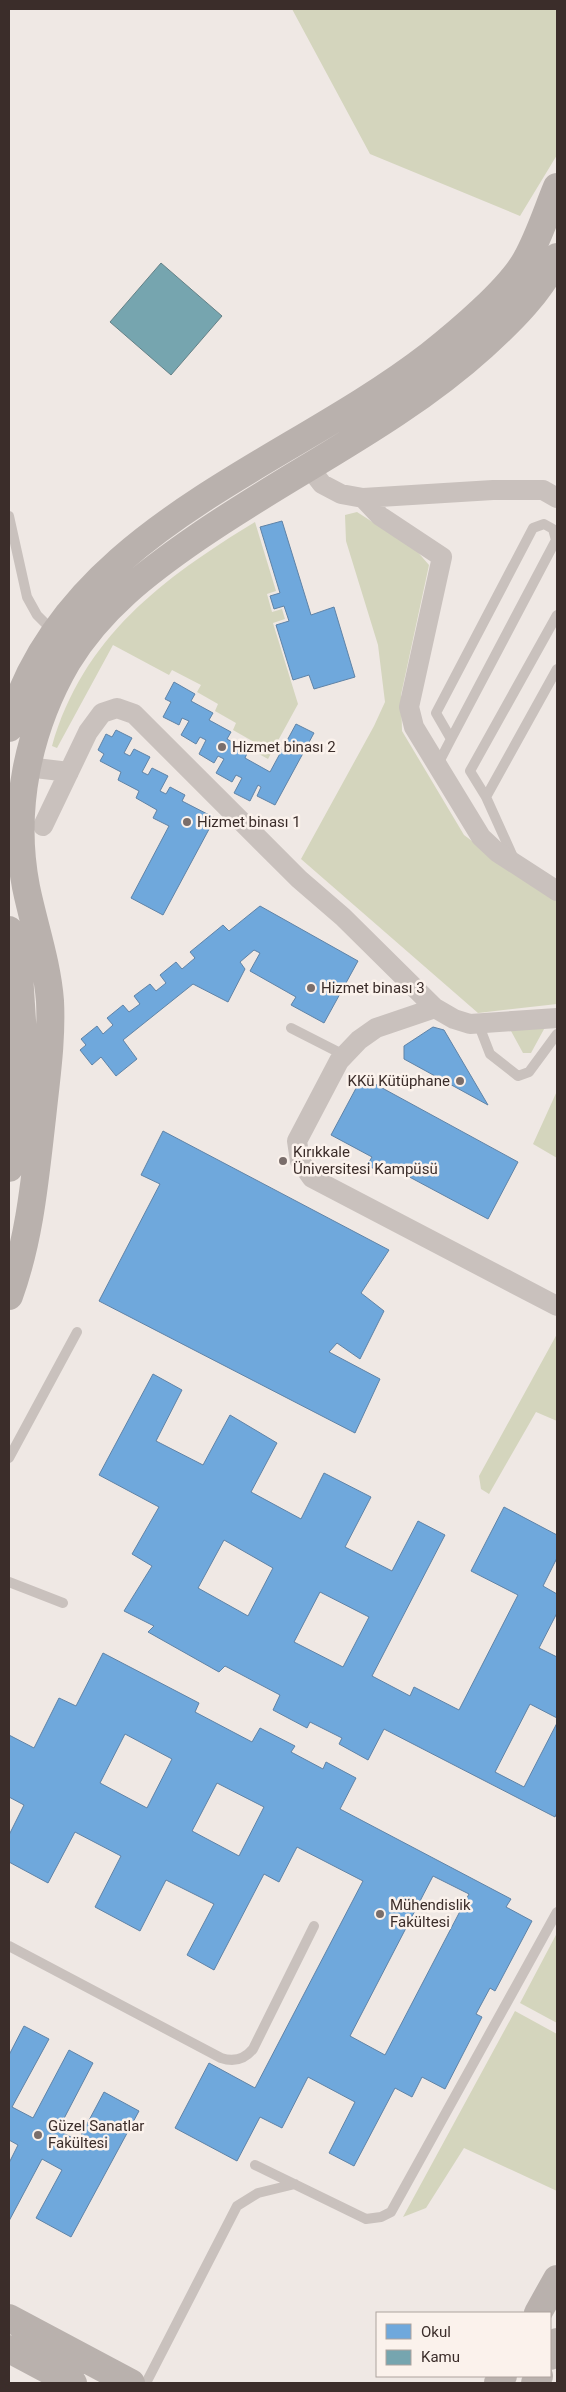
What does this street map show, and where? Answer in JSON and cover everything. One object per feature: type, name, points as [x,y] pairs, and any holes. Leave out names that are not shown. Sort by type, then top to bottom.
[{"type":"street","points":[[9,728],[29,675],[54,632],[85,592],[121,558],[212,494],[405,374],[469,322],[526,261],[557,187]]},
{"type":"street","points":[[9,1296],[23,1250],[31,1209],[51,1038],[46,970],[23,867],[18,765],[47,701],[77,647],[105,611],[139,579],[227,517],[411,403],[464,364],[522,307],[547,278],[557,257]]},
{"type":"street","points":[[294,443],[322,484],[341,494],[363,498],[493,490],[543,490],[557,498]]},
{"type":"street","points":[[363,498],[380,516],[442,557],[409,707],[414,727],[481,837],[494,849],[557,891]]},
{"type":"street","points":[[54,632],[77,647]]},
{"type":"street","points":[[44,826],[88,732],[102,712],[117,708],[134,714],[292,872],[343,917],[435,1008],[460,1021],[478,1023],[557,1018]]},
{"type":"street","points":[[18,765],[69,772]]},
{"type":"street","points":[[9,930],[19,974],[23,1025],[9,1168]]},
{"type":"street","points":[[435,1008],[382,1024],[364,1036],[344,1055],[297,1141],[299,1156],[308,1174],[557,1306]]},
{"type":"street","points":[[539,2312],[557,2279]]},
{"type":"street","points":[[9,2318],[131,2383]]},
{"type":"street","points":[[551,2354],[557,2342]]},
{"type":"street","points":[[9,2349],[73,2383]]},
{"type":"lane","points":[[9,516],[27,597],[37,615],[54,632]]},
{"type":"lane","points":[[437,766],[556,540],[553,528],[544,524],[533,528],[436,713],[451,739]]},
{"type":"lane","points":[[517,865],[486,797],[470,771],[557,615]]},
{"type":"lane","points":[[486,797],[557,669]]},
{"type":"lane","points":[[478,1023],[490,1054],[515,1076],[523,1076],[529,1072],[557,1034]]},
{"type":"lane","points":[[291,1028],[344,1055]]},
{"type":"lane","points":[[9,1458],[77,1332]]},
{"type":"lane","points":[[9,1582],[63,1604]]},
{"type":"lane","points":[[255,2165],[366,2219],[381,2218],[393,2210],[557,1912]]},
{"type":"lane","points":[[9,1946],[221,2058],[234,2060],[246,2056],[253,2049],[314,1926]]},
{"type":"lane","points":[[146,2383],[237,2206],[258,2193],[295,2184]]},
{"type":"green space","points":[[292,9],[557,9],[557,155],[520,216],[370,154]]},
{"type":"green space","points":[[357,512],[416,550],[429,565],[401,695],[402,731],[464,835],[511,870],[557,900],[557,1004],[478,1013],[301,859],[374,726],[385,702],[378,645],[346,541],[345,515]]},
{"type":"green space","points":[[255,522],[276,591],[267,594],[272,612],[282,609],[285,619],[273,623],[298,704],[268,759],[250,749],[254,742],[233,730],[236,723],[215,711],[218,704],[197,692],[201,685],[172,670],[169,675],[113,645],[57,748],[52,746],[66,707],[84,673],[106,642],[131,614],[189,565]]},
{"type":"green space","points":[[549,1020],[531,1053],[523,1053],[511,1031]]},
{"type":"green space","points":[[557,1091],[557,1158],[533,1144]]},
{"type":"green space","points":[[557,1334],[557,1421],[536,1412],[489,1494],[481,1489],[479,1476]]},
{"type":"green space","points":[[557,1933],[557,2023],[520,2003]]},
{"type":"green space","points":[[515,2011],[557,2034],[557,2191],[464,2148],[426,2208],[403,2217]]},
{"type":"building: Okul","points":[[282,521],[311,615],[334,607],[355,677],[314,689],[309,675],[293,680],[276,625],[289,621],[284,606],[274,609],[270,596],[280,593],[260,527]]},
{"type":"building: Okul","name":"Hizmet binası 2","points":[[174,682],[195,694],[191,701],[213,713],[209,720],[231,732],[227,739],[248,751],[245,758],[270,772],[296,724],[314,733],[275,805],[257,796],[261,787],[258,785],[250,801],[234,793],[242,778],[236,775],[232,782],[216,773],[224,759],[218,756],[214,763],[199,754],[206,740],[200,737],[196,744],[181,735],[189,721],[182,718],[179,725],[163,717],[171,702],[165,699]]},
{"type":"building: Okul","name":"Hizmet binası 1","points":[[116,730],[132,738],[124,753],[130,756],[134,749],[150,757],[142,772],[148,775],[152,768],[168,776],[160,791],[166,794],[170,787],[185,795],[182,801],[215,818],[163,915],[131,898],[169,826],[153,818],[157,810],[136,798],[139,791],[118,780],[121,772],[100,761],[104,754],[98,750],[106,734],[112,737]]},
{"type":"building: Okul","name":"Hizmet binası 3","points":[[260,906],[358,961],[324,1023],[291,1005],[296,997],[250,971],[260,953],[254,950],[240,962],[245,969],[228,1002],[193,984],[123,1040],[137,1059],[116,1076],[101,1057],[92,1065],[80,1050],[86,1045],[81,1039],[97,1026],[103,1034],[113,1025],[107,1018],[123,1005],[129,1012],[140,1004],[134,996],[150,984],[156,991],[166,983],[160,975],[176,962],[182,969],[195,958],[190,952],[223,925],[229,931]]},
{"type":"building: Okul","name":"KKü Kütüphane","points":[[433,1027],[444,1030],[488,1105],[404,1059],[404,1046]]},
{"type":"building: Okul","points":[[362,1077],[518,1162],[488,1219],[387,1165],[382,1173],[367,1165],[372,1157],[331,1135]]},
{"type":"building: Okul","points":[[163,1131],[389,1250],[361,1293],[384,1311],[360,1359],[337,1343],[329,1352],[380,1379],[355,1433],[99,1301],[160,1184],[141,1175]]},
{"type":"building: Okul","points":[[153,1374],[182,1390],[156,1441],[203,1465],[230,1415],[277,1443],[251,1492],[301,1519],[324,1473],[371,1497],[345,1547],[392,1571],[418,1521],[445,1535],[372,1676],[410,1696],[414,1687],[459,1710],[518,1595],[471,1571],[504,1507],[557,1535],[557,1558],[543,1586],[557,1594],[557,1613],[539,1648],[557,1657],[557,1718],[530,1704],[495,1772],[524,1787],[557,1723],[557,1812],[555,1817],[384,1729],[368,1760],[339,1744],[342,1738],[310,1722],[307,1728],[273,1710],[280,1695],[225,1666],[219,1672],[148,1632],[154,1626],[124,1611],[152,1566],[132,1554],[159,1507],[99,1475]],"holes":[[[224,1540],[273,1568],[248,1616],[198,1588]],[[320,1592],[369,1617],[343,1667],[294,1642]]]},
{"type":"building: Okul","name":"Mühendislik Fakültesi","points":[[103,1653],[199,1703],[195,1712],[252,1742],[260,1728],[295,1746],[291,1752],[323,1769],[326,1762],[356,1778],[340,1809],[511,1899],[506,1907],[532,1921],[495,1991],[490,1988],[476,2014],[482,2017],[445,2089],[422,2077],[412,2097],[395,2088],[354,2166],[329,2153],[355,2102],[308,2077],[282,2128],[260,2117],[237,2161],[175,2128],[209,2063],[255,2088],[363,1881],[297,1847],[279,1882],[264,1874],[214,1970],[187,1955],[214,1904],[166,1880],[140,1931],[95,1907],[121,1856],[75,1832],[48,1883],[9,1862],[9,1835],[24,1805],[9,1797],[9,1735],[34,1748],[59,1698],[76,1706]],"holes":[[[125,1734],[172,1759],[147,1808],[100,1783]],[[217,1783],[264,1807],[239,1856],[192,1831]],[[433,1876],[469,1894],[385,2055],[350,2036]]]},
{"type":"building: Okul","name":"Güzel Sanatlar Fakültesi","points":[[24,2026],[49,2039],[12,2107],[33,2118],[69,2050],[93,2063],[58,2130],[78,2141],[104,2092],[139,2111],[71,2237],[36,2218],[62,2170],[42,2159],[9,2221],[9,2163],[18,2145],[9,2140],[9,2055]]},
{"type":"building: Kamu","points":[[161,263],[222,316],[171,375],[110,322]]},
{"type":"place","name":"Hizmet binası 2","points":[[222,747]]},
{"type":"place","name":"Hizmet binası 1","points":[[187,822]]},
{"type":"place","name":"Hizmet binası 3","points":[[311,988]]},
{"type":"place","name":"KKü Kütüphane","points":[[460,1081]]},
{"type":"place","name":"Kırıkkale Üniversitesi Kampüsü","points":[[283,1161]]},
{"type":"place","name":"Mühendislik Fakültesi","points":[[380,1914]]},
{"type":"place","name":"Güzel Sanatlar Fakültesi","points":[[38,2135]]}]
